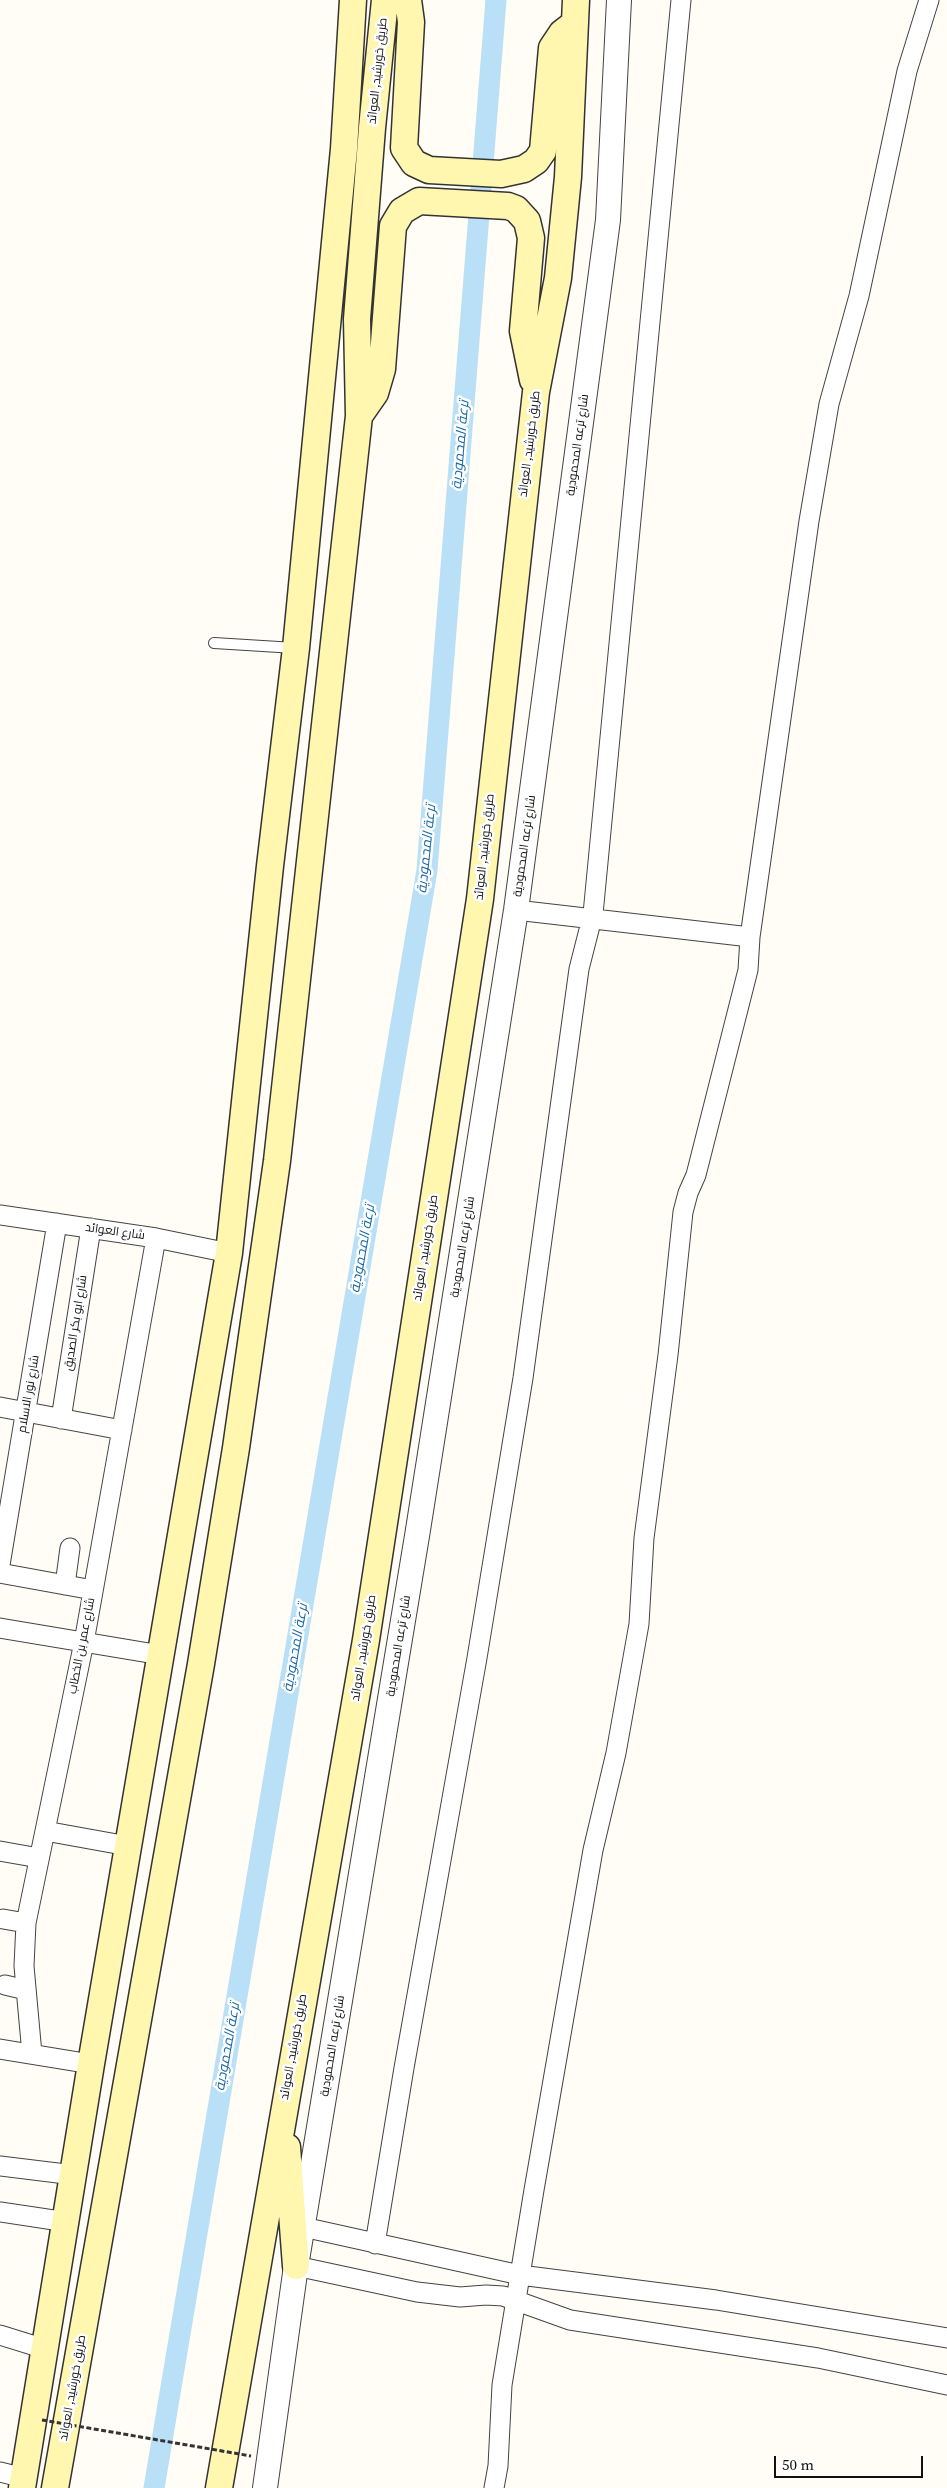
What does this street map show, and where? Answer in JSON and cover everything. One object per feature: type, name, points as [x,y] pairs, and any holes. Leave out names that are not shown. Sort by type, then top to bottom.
[{"type":"main road","points":[[15,2479],[45,2349],[57,2281],[91,2064],[229,1253],[269,876],[296,648],[344,149],[353,0]]},
{"type":"main road","name":"طريق خورشيد, العوائد","points":[[55,2488],[202,1654],[236,1448],[277,1160],[359,416],[357,319],[372,128],[385,0]]},
{"type":"main road","points":[[408,0],[411,22],[403,139],[408,157],[420,168],[428,170],[501,174],[531,166],[543,151],[552,48],[576,11]]},
{"type":"main road","name":"طريق خورشيد, العوائد","points":[[219,2488],[366,1640],[480,899],[536,392],[558,278],[565,205],[576,11]]},
{"type":"main road","points":[[359,416],[375,393],[382,370],[393,226],[402,211],[419,201],[508,206],[522,215],[530,230],[523,331],[536,392]]},
{"type":"main road","points":[[284,2108],[296,2266]]},
{"type":"main road","points":[[57,2281],[112,2171]]},
{"type":"street","name":"شارع ترعه المحمودية","points":[[265,2488],[296,2266],[417,1536],[516,910],[608,220],[619,0]]},
{"type":"street","points":[[375,2244],[404,2068],[480,1639],[523,1378],[579,969],[591,920],[681,0]]},
{"type":"street","points":[[494,2488],[498,2466],[502,2385],[520,2275],[593,1850],[616,1753],[639,1624],[644,1538],[669,1346],[683,1212],[688,1193],[696,1175],[748,970],[750,937],[809,521],[829,404],[861,287],[907,71],[929,0]]},
{"type":"street","points":[[516,910],[750,937]]},
{"type":"street","name":"شارع العوائد","points":[[0,1215],[156,1238],[229,1253]]},
{"type":"street","name":"شارع نور الاسلام","points":[[0,1565],[57,1223]]},
{"type":"street","name":"شارع ابو بكر الصديق","points":[[61,1419],[92,1228]]},
{"type":"street","name":"شارع عمر بن الخطاب","points":[[32,2054],[24,1947],[26,1923],[84,1642],[156,1238]]},
{"type":"street","points":[[0,1407],[122,1430]]},
{"type":"street","points":[[65,1585],[70,1548]]},
{"type":"street","points":[[0,1573],[93,1590]]},
{"type":"street","points":[[0,1628],[161,1656]]},
{"type":"street","points":[[45,1831],[128,1846]]},
{"type":"street","points":[[0,1850],[39,1858]]},
{"type":"street","points":[[3,1919],[26,1923]]},
{"type":"street","points":[[5,1985],[26,1990]]},
{"type":"street","points":[[0,2049],[91,2064]]},
{"type":"street","points":[[0,2166],[74,2175]]},
{"type":"street","points":[[0,2212],[67,2222]]},
{"type":"street","points":[[303,2227],[520,2275],[716,2300],[947,2338]]},
{"type":"street","points":[[296,2266],[417,2292],[460,2297],[503,2296],[570,2320],[818,2358],[947,2385]]},
{"type":"street","points":[[0,2335],[45,2349]]},
{"type":"lane","points":[[214,643],[296,648]]},
{"type":"path","points":[[42,2420],[251,2456]]},
{"type":"waterway","name":"ترعة المحمودية","points":[[154,2488],[427,870],[496,0]]}]
